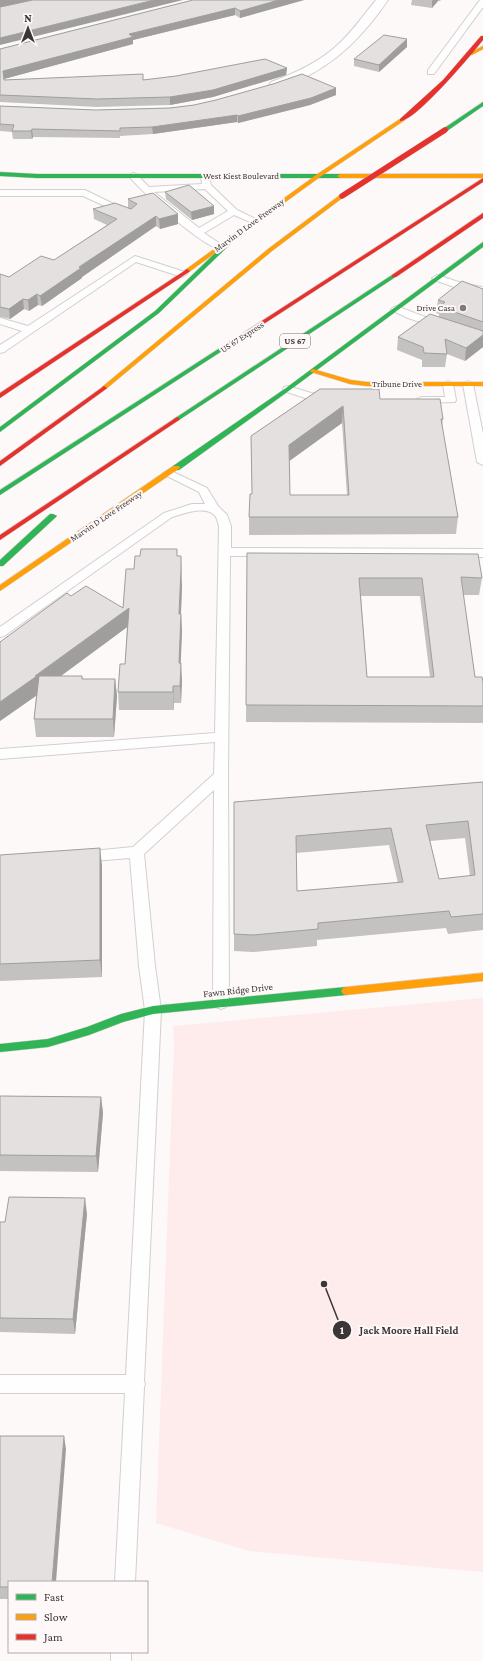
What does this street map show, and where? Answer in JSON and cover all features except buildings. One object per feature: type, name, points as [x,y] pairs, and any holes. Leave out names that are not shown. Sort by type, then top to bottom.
[{"type":"main road","name":"Marvin D Love Freeway","points":[[0,396],[182,274],[318,176],[399,122],[423,104],[470,54],[483,37]]},
{"type":"main road","points":[[470,54],[483,47]]},
{"type":"main road","points":[[0,464],[110,384],[270,250],[342,196],[483,104]]},
{"type":"main road","points":[[322,162],[353,162]]},
{"type":"main road","points":[[377,162],[415,162]]},
{"type":"main road","name":"West Kiest Boulevard","points":[[0,174],[36,176],[134,172],[205,176],[483,176]]},
{"type":"main road","name":"US 67 Express","points":[[0,493],[483,180]]},
{"type":"main road","name":"US 67","points":[[0,538],[106,466],[368,294],[483,215]]},
{"type":"main road","points":[[0,430],[157,312],[243,230]]},
{"type":"main road","name":"Marvin D Love Freeway","points":[[0,589],[288,389],[483,244]]},
{"type":"main road","name":"Tribune Drive","points":[[313,371],[337,379],[356,383],[483,384]]},
{"type":"main road","points":[[0,564],[65,506],[106,466]]},
{"type":"main road","name":"Fawn Ridge Drive","points":[[0,1048],[48,1043],[89,1031],[121,1018],[153,1010],[483,977]]},
{"type":"street","points":[[262,89],[288,81],[330,58],[341,48],[382,0]]},
{"type":"lane","points":[[431,72],[483,2]]},
{"type":"lane","points":[[134,172],[146,190],[198,232],[220,246]]},
{"type":"lane","points":[[205,176],[207,186],[234,212],[254,221]]},
{"type":"lane","points":[[146,190],[207,186]]},
{"type":"lane","points":[[0,193],[85,193],[131,215]]},
{"type":"lane","points":[[198,232],[234,212]]},
{"type":"lane","points":[[0,350],[135,258],[182,274]]},
{"type":"lane","points":[[437,278],[463,287],[483,290]]},
{"type":"lane","points":[[396,309],[449,329]]},
{"type":"lane","points":[[0,321],[30,330]]},
{"type":"lane","points":[[448,384],[451,400]]},
{"type":"lane","points":[[468,384],[483,462]]},
{"type":"lane","points":[[288,389],[309,396],[336,399]]},
{"type":"lane","points":[[412,400],[451,400],[472,402]]},
{"type":"lane","points":[[169,473],[203,490],[213,508],[221,515],[225,526],[221,776],[221,1003]]},
{"type":"lane","points":[[0,633],[168,515],[192,507],[213,508]]},
{"type":"lane","points":[[225,552],[483,553]]},
{"type":"lane","points":[[0,754],[222,737]]},
{"type":"lane","points":[[68,858],[137,852],[221,776]]},
{"type":"lane","points":[[125,1581],[136,1384],[153,1010],[147,966],[137,852]]},
{"type":"lane","points":[[0,1384],[136,1384]]},
{"type":"shaded area","points":[[483,998],[483,1572],[249,1551],[156,1523],[174,1045],[173,1026]]},
{"type":"traffic: fast","points":[[445,130],[483,104]]},
{"type":"traffic: fast","points":[[0,174],[37,176],[340,176]]},
{"type":"traffic: fast","points":[[0,430],[157,312],[243,229]]},
{"type":"traffic: fast","points":[[176,468],[288,389],[483,244]]},
{"type":"traffic: fast","points":[[177,419],[394,276]]},
{"type":"traffic: fast","points":[[0,493],[237,339]]},
{"type":"traffic: fast","points":[[0,564],[53,516]]},
{"type":"traffic: fast","points":[[0,1048],[48,1043],[89,1031],[121,1018],[153,1010],[346,991]]},
{"type":"traffic: slow","points":[[470,54],[483,47]]},
{"type":"traffic: slow","points":[[187,271],[318,176],[402,120]]},
{"type":"traffic: slow","points":[[340,176],[483,176]]},
{"type":"traffic: slow","points":[[104,388],[270,250],[342,196]]},
{"type":"traffic: slow","points":[[313,371],[350,382],[367,384],[483,384]]},
{"type":"traffic: slow","points":[[0,589],[176,468]]},
{"type":"traffic: slow","points":[[346,991],[483,977]]},
{"type":"traffic: jam","points":[[402,120],[445,81],[465,60],[483,37]]},
{"type":"traffic: jam","points":[[342,196],[445,130]]},
{"type":"traffic: jam","points":[[237,339],[483,180]]},
{"type":"traffic: jam","points":[[394,276],[483,215]]},
{"type":"traffic: jam","points":[[0,396],[187,271]]},
{"type":"traffic: jam","points":[[0,464],[104,388]]},
{"type":"traffic: jam","points":[[0,538],[177,419]]},
{"type":"place","name":"Drive Casa","points":[[463,308]]},
{"type":"place","name":"Jack Moore Hall Field","points":[[324,1284]]}]
